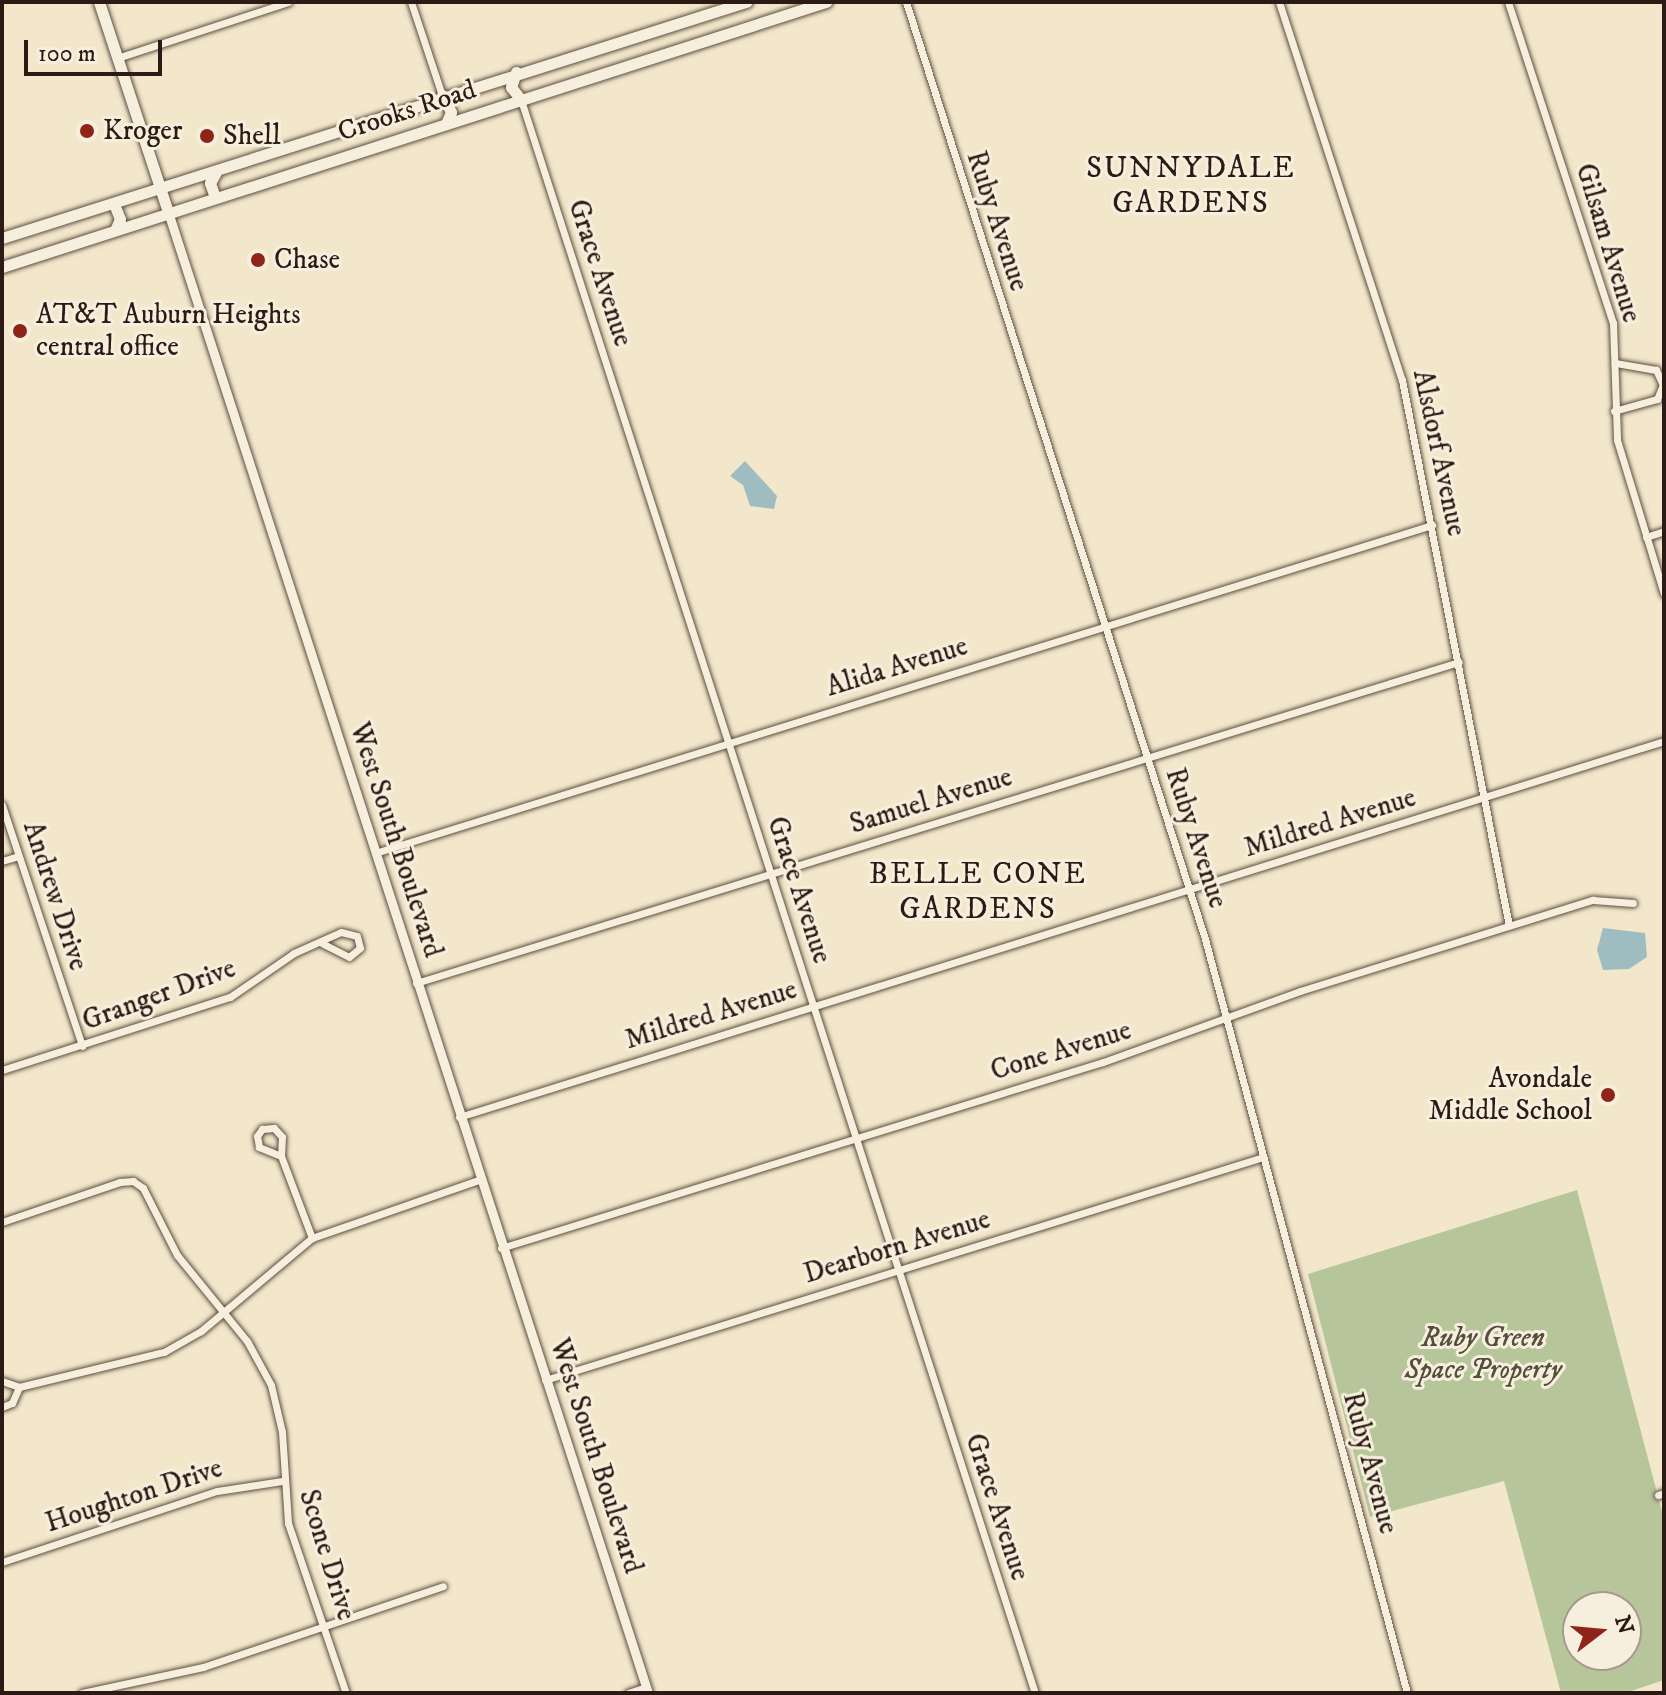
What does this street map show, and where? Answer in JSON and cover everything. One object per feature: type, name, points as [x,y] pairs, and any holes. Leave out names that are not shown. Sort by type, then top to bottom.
[{"type":"main road","name":"West South Boulevard","points":[[99,2],[168,212]]},
{"type":"main road","name":"Crooks Road","points":[[2,238],[216,172],[442,95],[746,2]]},
{"type":"main road","name":"Crooks Road","points":[[2,267],[826,2]]},
{"type":"main road","points":[[516,72],[511,87],[521,100]]},
{"type":"main road","points":[[442,95],[451,112],[446,124]]},
{"type":"main road","points":[[215,197],[210,183],[216,172]]},
{"type":"main road","points":[[114,204],[120,219],[115,230]]},
{"type":"street","points":[[117,58],[288,2]]},
{"type":"street","points":[[411,2],[442,95]]},
{"type":"street","name":"Alsdorf Avenue","points":[[1279,2],[1391,344],[1432,525],[1509,926]]},
{"type":"street","name":"Gilsam Avenue","points":[[1508,2],[1611,314],[1615,363],[1614,411],[1619,449],[1664,594]]},
{"type":"street","name":"Ruby Avenue","points":[[905,4],[1189,890],[1407,1693]]},
{"type":"street","name":"Grace Avenue","points":[[521,100],[1035,1693]]},
{"type":"street","name":"West South Boulevard","points":[[168,212],[501,1248],[647,1690]]},
{"type":"street","points":[[1614,411],[1650,403],[1663,385],[1650,367],[1615,363]]},
{"type":"street","name":"Alida Avenue","points":[[375,853],[1432,525]]},
{"type":"street","points":[[1646,537],[1664,531]]},
{"type":"street","name":"Samuel Avenue","points":[[416,983],[1459,662]]},
{"type":"street","name":"Mildred Avenue","points":[[459,1117],[1664,741]]},
{"type":"street","name":"Andrew Drive","points":[[2,805],[82,1046]]},
{"type":"street","points":[[2,861],[18,856]]},
{"type":"street","name":"Cone Avenue","points":[[501,1248],[855,1139],[1593,900],[1633,903]]},
{"type":"street","name":"Granger Drive","points":[[2,1070],[230,997],[294,953],[349,932],[359,939],[360,948],[349,957],[322,943]]},
{"type":"street","points":[[281,1156],[259,1147],[257,1136],[262,1129],[274,1128],[280,1134],[281,1156],[312,1238]]},
{"type":"street","name":"Dearborn Avenue","points":[[545,1380],[1263,1157]]},
{"type":"street","points":[[2,1381],[19,1387],[152,1357],[188,1340],[312,1238],[479,1180]]},
{"type":"street","name":"Scone Drive","points":[[2,1222],[120,1182],[138,1184],[177,1255],[247,1341],[271,1385],[282,1432],[282,1481],[288,1523],[346,1693]]},
{"type":"street","points":[[2,1407],[12,1403],[19,1387]]},
{"type":"street","name":"Houghton Drive","points":[[2,1562],[217,1491],[282,1481]]},
{"type":"street","points":[[82,1693],[203,1667],[443,1586]]},
{"type":"street","points":[[628,1693],[647,1690]]},
{"type":"green space","name":"Ruby Green Space Property","points":[[1577,1190],[1664,1519],[1664,1680],[1625,1693],[1561,1693],[1504,1481],[1370,1517],[1308,1274]]},
{"type":"water","points":[[745,461],[777,496],[774,509],[750,506],[743,485],[730,476]]},
{"type":"water","points":[[1603,928],[1645,933],[1647,957],[1629,969],[1603,970],[1597,950]]},
{"type":"place","name":"Kroger","points":[[87,131]]},
{"type":"place","name":"Shell","points":[[207,136]]},
{"type":"place","name":"Chase","points":[[258,260]]},
{"type":"place","name":"AT&T Auburn Heights central office","points":[[20,331]]},
{"type":"place","name":"Avondale Middle School","points":[[1608,1095]]},
{"type":"district","name":"SUNNYDALE GARDENS","points":[[1191,186]]},
{"type":"district","name":"BELLE CONE GARDENS","points":[[978,892]]}]
